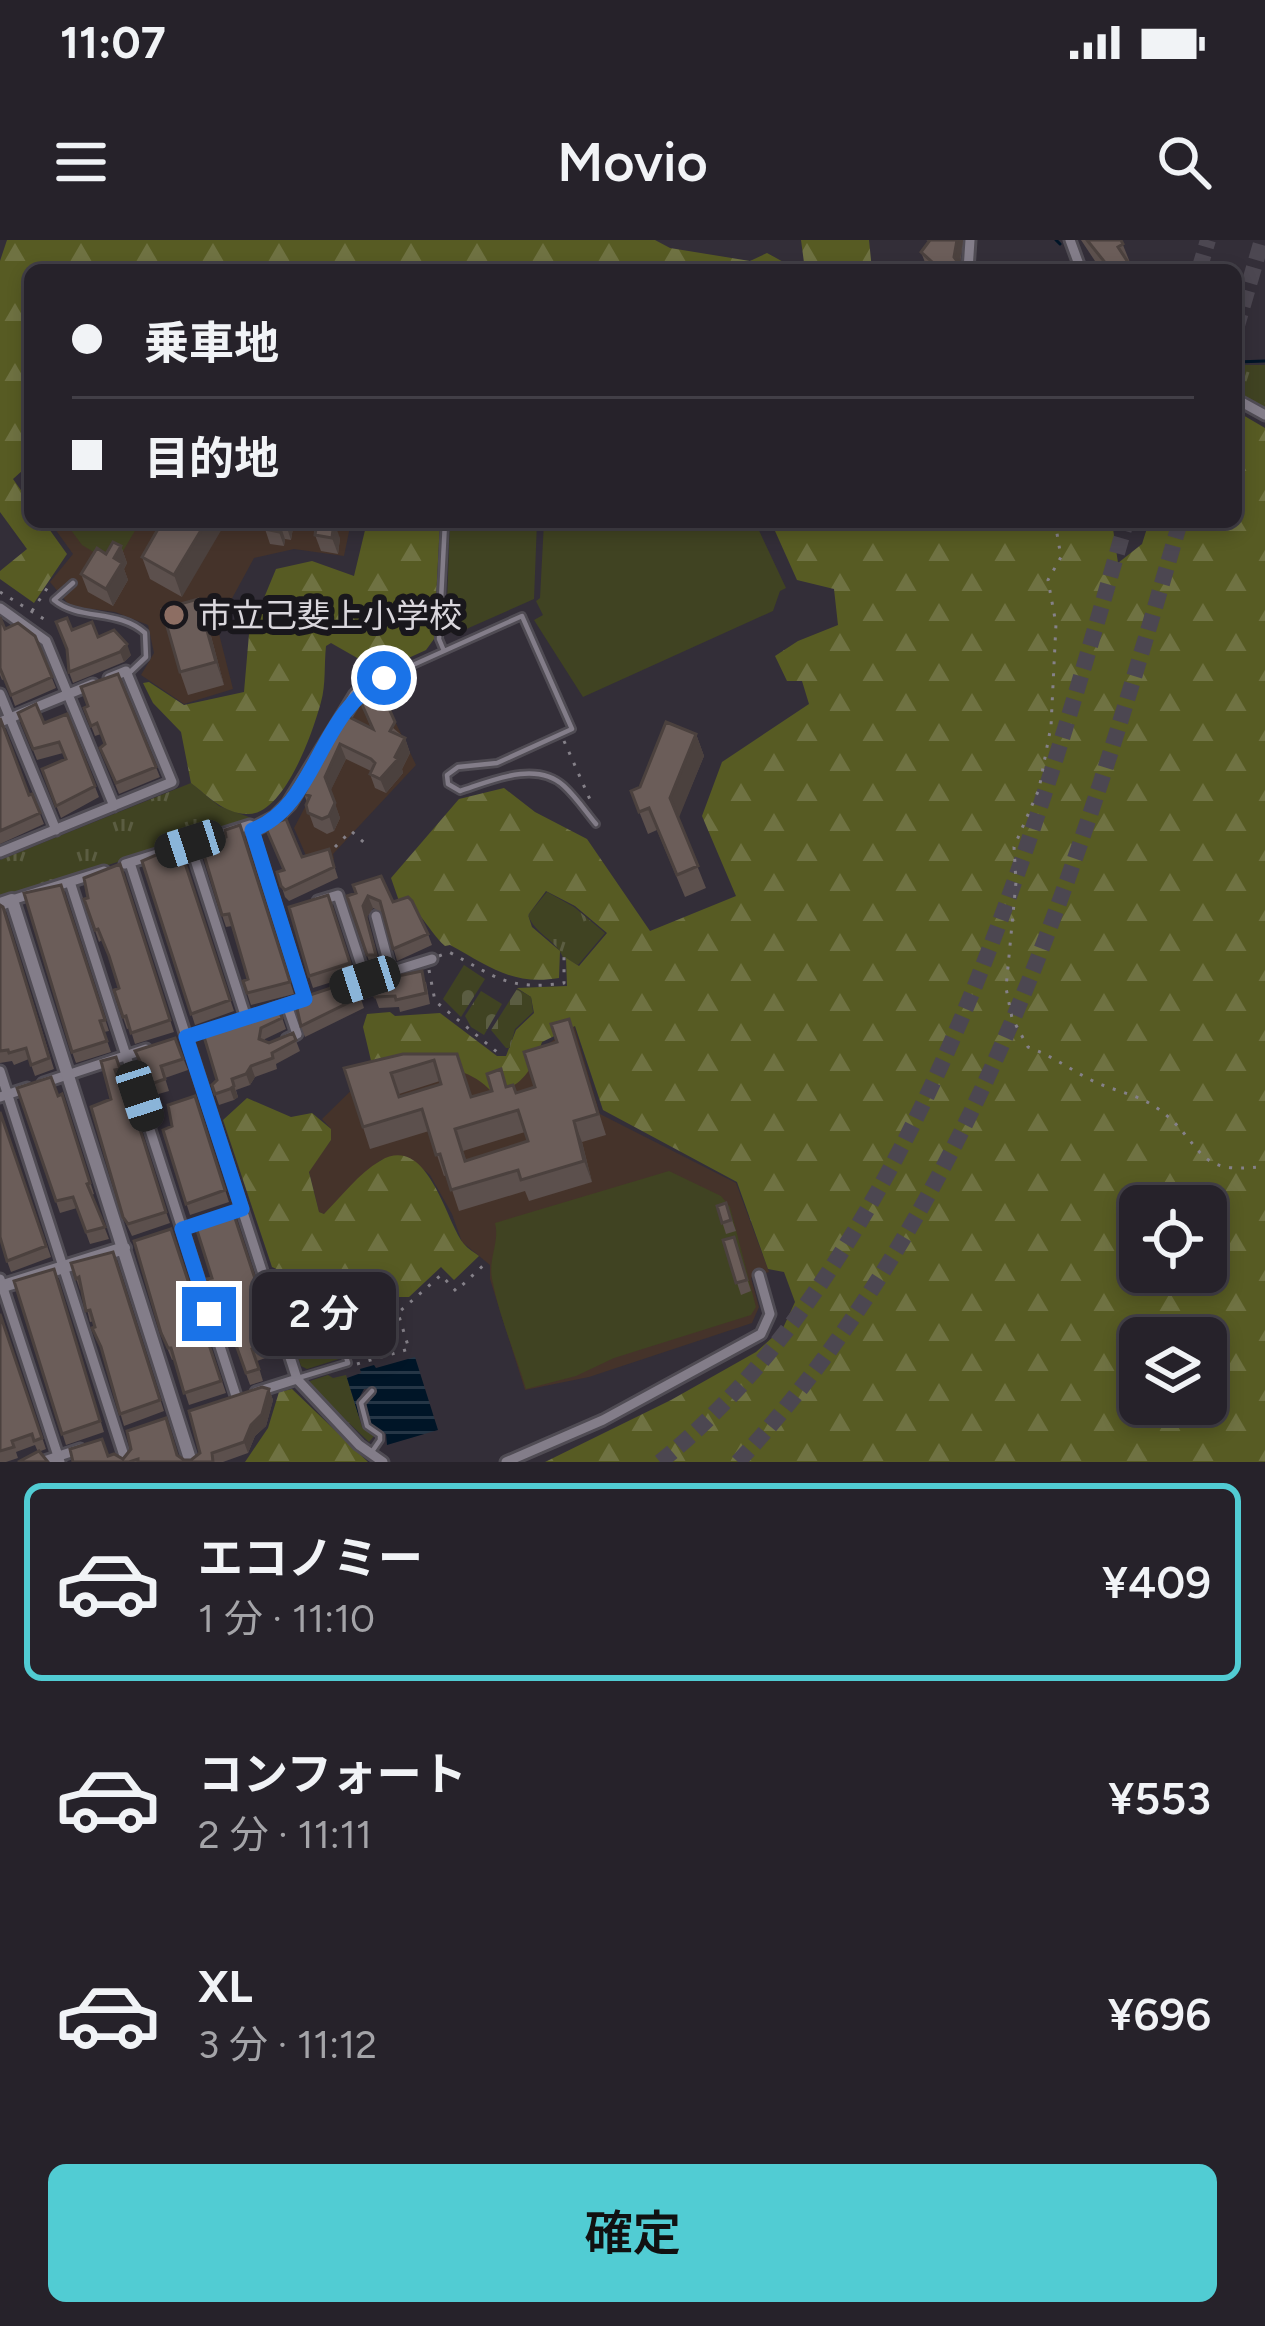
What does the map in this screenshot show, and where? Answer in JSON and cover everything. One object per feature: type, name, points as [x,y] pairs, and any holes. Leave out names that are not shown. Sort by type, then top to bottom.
[{"type":"street","points":[[0,608],[46,641],[114,806]]},
{"type":"street","points":[[0,852],[172,782],[126,671],[5,720]]},
{"type":"street","points":[[252,830],[289,804],[356,695],[384,678]]},
{"type":"street","points":[[0,694],[5,720],[56,830]]},
{"type":"street","points":[[191,1462],[68,1075],[6,902],[250,825],[305,999]]},
{"type":"street","points":[[190,844],[246,1018]]},
{"type":"street","points":[[130,863],[181,1038],[297,1379],[383,1462]]},
{"type":"street","points":[[70,882],[237,1399]]},
{"type":"street","points":[[278,914],[338,895],[365,980]]},
{"type":"street","points":[[376,916],[391,972]]},
{"type":"street","points":[[226,1024],[429,960]]},
{"type":"street","points":[[271,1045],[298,1034],[287,1004]]},
{"type":"street","points":[[181,1038],[206,1030]]},
{"type":"street","points":[[4,1095],[160,1045]]},
{"type":"street","points":[[0,1070],[4,1095],[126,1462]]},
{"type":"street","points":[[222,1216],[242,1209]]},
{"type":"street","points":[[162,1235],[202,1222]]},
{"type":"street","points":[[59,1459],[1,1284],[143,1241]]},
{"type":"street","points":[[506,1462],[603,1420],[760,1334],[770,1314],[759,1275]]},
{"type":"street","points":[[221,1404],[297,1379]]},
{"type":"street","points":[[40,1462],[134,1432]]},
{"type":"lane","points":[[444,651],[440,639],[445,528]]},
{"type":"lane","points":[[73,583],[54,600],[61,606],[114,616],[145,633],[146,657],[128,675]]},
{"type":"lane","points":[[384,678],[521,616],[572,729],[497,764],[454,769],[447,776],[448,784],[460,790],[502,776],[545,775],[567,788],[596,824]]},
{"type":"lane","points":[[297,1379],[348,1363],[345,1354],[377,1342]]},
{"type":"lane","points":[[370,1454],[380,1435],[367,1426],[361,1403],[372,1391]]},
{"type":"path","points":[[1056,528],[1061,556],[1048,580],[1056,624],[1051,725],[1039,789],[1014,847],[1016,882],[1006,988],[1012,1018],[1028,1047],[1154,1106],[1185,1132],[1202,1158],[1226,1170],[1265,1166]]},
{"type":"path","points":[[34,608],[48,587]]},
{"type":"path","points":[[0,592],[34,608],[44,619],[36,632]]},
{"type":"path","points":[[564,740],[590,798]]},
{"type":"path","points":[[335,848],[351,831],[368,847]]},
{"type":"path","points":[[449,952],[514,986],[564,983],[564,957]]},
{"type":"path","points":[[429,960],[435,1001],[497,1052]]},
{"type":"path","points":[[348,1363],[358,1365],[409,1349],[398,1313],[441,1275],[456,1291],[487,1262]]},
{"type":"shaded area","name":"市立己斐上小学校","points":[[54,528],[350,528],[344,556],[294,549],[254,558],[217,626],[233,689],[184,704],[141,675],[154,653],[148,625],[115,612],[70,606],[50,582],[73,554]]},
{"type":"shaded area","points":[[379,688],[416,765],[333,854],[334,859],[311,867],[294,828],[360,703]]},
{"type":"shaded area","points":[[574,1026],[600,1114],[736,1183],[769,1272],[751,1278],[759,1307],[752,1323],[589,1377],[525,1390],[490,1279],[490,1265],[462,1242],[430,1175],[413,1161],[381,1160],[324,1214],[319,1212],[309,1171],[331,1140],[331,1129],[322,1119],[373,1069],[433,1064],[477,1076],[539,1050]]},
{"type":"green space","points":[[7,240],[655,240],[670,248],[750,261],[767,253],[787,264],[24,264],[24,470],[13,479],[24,495],[24,528],[48,528],[67,554],[34,603],[0,579],[0,571],[27,549],[0,512],[0,261]]},
{"type":"green space","points":[[801,240],[869,240],[871,264],[804,264]]},
{"type":"green space","points":[[1242,365],[1265,365],[1265,409],[1242,396]]},
{"type":"green space","points":[[1242,415],[1265,428],[1265,1462],[545,1462],[756,1352],[783,1328],[795,1302],[784,1272],[768,1269],[737,1182],[603,1110],[575,1026],[542,1042],[525,1076],[502,1091],[492,1092],[452,1069],[373,1069],[363,1027],[367,1014],[440,1013],[497,1056],[506,1056],[516,1030],[534,1013],[531,997],[517,988],[567,986],[566,958],[579,966],[607,933],[575,906],[546,891],[528,915],[532,927],[560,951],[559,978],[514,977],[445,946],[419,915],[399,901],[391,878],[459,799],[504,788],[535,812],[587,839],[650,931],[736,896],[702,816],[722,762],[809,704],[802,681],[787,681],[775,656],[838,625],[834,589],[797,580],[774,528],[1113,528],[1118,563],[1142,544],[1147,528],[1242,528]]},
{"type":"green space","points":[[69,528],[137,528],[115,565],[82,545]]},
{"type":"green space","points":[[366,528],[440,528],[434,639],[426,650],[380,671],[331,643],[326,646],[317,716],[285,787],[260,811],[247,814],[223,807],[191,783],[181,732],[153,703],[143,683],[149,682],[184,705],[244,692],[249,634],[276,569],[312,561],[354,576]]},
{"type":"green space","points":[[450,528],[537,528],[534,599],[455,634],[446,630]]},
{"type":"green space","points":[[544,528],[758,528],[786,588],[780,591],[773,611],[583,697],[534,620],[543,615],[536,601],[540,598]]},
{"type":"green space","points":[[191,783],[219,806],[254,819],[0,899],[0,860]]},
{"type":"green space","points":[[547,892],[605,933],[578,965],[563,957],[528,915]]},
{"type":"green space","points":[[464,965],[485,979],[461,1017],[443,999]]},
{"type":"green space","points":[[517,989],[531,997],[533,1012],[515,1029],[510,1048],[506,1048],[491,1030]]},
{"type":"green space","points":[[481,991],[502,1004],[484,1035],[465,1016]]},
{"type":"green space","points":[[247,1098],[291,1117],[312,1113],[331,1129],[331,1140],[309,1172],[319,1212],[324,1214],[380,1161],[397,1155],[423,1169],[464,1244],[479,1256],[454,1280],[441,1267],[409,1297],[388,1297],[371,1289],[362,1307],[272,1267],[223,1120]]},
{"type":"green space","points":[[669,1171],[721,1196],[730,1207],[756,1307],[751,1315],[526,1389],[492,1279],[495,1223]]},
{"type":"green space","points":[[270,1269],[361,1306],[370,1288],[388,1297],[393,1342],[307,1369],[301,1366]]},
{"type":"green space","points":[[346,1375],[362,1427],[374,1436],[369,1442],[311,1387],[310,1381]]},
{"type":"green space","points":[[292,1389],[368,1462],[245,1462],[268,1428],[279,1392]]},
{"type":"water","points":[[415,1357],[438,1430],[387,1445],[386,1434],[371,1424],[365,1404],[374,1394],[372,1388],[364,1389],[357,1402],[359,1417],[347,1378],[361,1373],[360,1369]]},
{"type":"building","points":[[930,240],[957,240],[954,257],[959,264],[934,264],[921,252]]},
{"type":"building","points":[[1087,240],[1121,240],[1118,247],[1129,264],[1106,264]]},
{"type":"building","points":[[159,528],[202,528],[174,575],[142,557]]},
{"type":"building","points":[[316,528],[333,528],[332,538],[315,535]]},
{"type":"building","points":[[113,542],[121,546],[114,558],[122,563],[106,589],[81,574],[97,548],[106,554]]},
{"type":"building","points":[[198,599],[216,662],[180,672],[162,609]]},
{"type":"building","points":[[0,617],[5,629],[18,623],[35,636],[52,677],[11,695],[0,668]]},
{"type":"building","points":[[67,618],[72,630],[92,622],[98,637],[114,630],[127,644],[120,652],[69,672],[67,649],[56,622]]},
{"type":"building","points":[[118,674],[156,767],[116,783],[100,748],[105,744],[97,723],[91,726],[84,708],[88,706],[81,687]]},
{"type":"building","points":[[378,684],[395,722],[390,731],[405,738],[398,759],[380,779],[370,774],[375,763],[371,759],[340,744],[325,777],[335,803],[329,816],[322,819],[308,813],[310,796],[304,794],[340,719],[345,721],[347,716],[373,729],[360,700],[364,698],[361,692]]},
{"type":"building","points":[[36,704],[44,723],[67,714],[95,786],[56,806],[42,769],[66,759],[59,742],[33,749],[18,713]]},
{"type":"building","points":[[0,718],[40,813],[0,831]]},
{"type":"building","points":[[666,722],[696,734],[670,798],[698,866],[677,875],[649,808],[639,812],[631,791],[640,787]]},
{"type":"building","points":[[286,819],[302,857],[329,849],[334,867],[285,890],[277,872],[284,870],[265,826]]},
{"type":"building","points":[[240,825],[290,982],[247,993],[243,981],[248,979],[229,914],[222,915],[201,845],[226,837],[225,830]]},
{"type":"building","points":[[179,845],[230,1000],[191,1014],[142,861]]},
{"type":"building","points":[[120,864],[170,1020],[131,1033],[114,990],[119,988],[109,956],[84,899],[88,898],[84,878]]},
{"type":"building","points":[[381,876],[393,902],[408,897],[412,901],[428,934],[393,949],[380,901],[368,896],[363,906],[376,955],[367,955],[347,896],[356,893],[353,885]]},
{"type":"building","points":[[61,885],[105,1020],[100,1021],[107,1041],[72,1052],[24,893]]},
{"type":"building","points":[[328,895],[350,963],[309,976],[289,907]]},
{"type":"building","points":[[0,905],[49,1058],[31,1065],[26,1048],[0,1051]]},
{"type":"building","points":[[395,967],[398,976],[422,971],[426,993],[396,1000],[395,996],[375,997],[369,976]]},
{"type":"building","points":[[355,980],[360,997],[301,1026],[295,1000]]},
{"type":"building","points":[[278,1006],[282,1018],[261,1028],[259,1039],[269,1043],[293,1033],[296,1040],[232,1079],[230,1089],[215,1094],[212,1085],[217,1080],[202,1030]]},
{"type":"building","points":[[569,1019],[598,1114],[574,1121],[584,1161],[521,1180],[518,1170],[451,1190],[422,1109],[363,1127],[344,1068],[403,1054],[457,1054],[471,1097],[492,1091],[487,1074],[501,1069],[506,1087],[513,1085],[516,1093],[535,1087],[524,1052],[557,1042],[551,1024]],"holes":[[[434,1060],[441,1084],[399,1097],[391,1073]],[[518,1110],[528,1141],[465,1161],[455,1129]]]},
{"type":"building","points":[[175,1038],[183,1059],[161,1066],[165,1079],[151,1084],[135,1051]]},
{"type":"building","points":[[116,1057],[120,1069],[115,1070],[124,1096],[129,1094],[166,1212],[128,1224],[91,1107],[111,1099],[101,1061]]},
{"type":"building","points":[[51,1077],[58,1096],[62,1094],[87,1184],[105,1227],[86,1232],[73,1197],[56,1201],[17,1088]]},
{"type":"building","points":[[195,1096],[225,1190],[186,1204],[163,1130],[172,1126],[168,1105]]},
{"type":"building","points":[[0,1112],[46,1246],[7,1261],[0,1237]]},
{"type":"building","points":[[726,1203],[731,1220],[722,1223],[717,1206]]},
{"type":"building","points":[[232,1209],[262,1300],[257,1302],[265,1327],[270,1326],[273,1336],[267,1337],[269,1343],[252,1349],[259,1369],[246,1373],[222,1319],[228,1317],[220,1292],[212,1295],[207,1279],[212,1278],[194,1221]]},
{"type":"building","points":[[171,1229],[221,1381],[184,1393],[134,1241]]},
{"type":"building","points":[[734,1237],[747,1280],[736,1283],[723,1240]]},
{"type":"building","points":[[113,1252],[160,1400],[120,1414],[71,1263]]},
{"type":"building","points":[[54,1269],[100,1421],[62,1434],[14,1281]]},
{"type":"building","points":[[0,1314],[42,1438],[34,1441],[32,1434],[0,1451]]},
{"type":"building","points":[[262,1387],[269,1389],[262,1414],[244,1442],[212,1453],[213,1462],[73,1462],[70,1449],[102,1439],[108,1456],[123,1459],[131,1449],[127,1431],[166,1418],[177,1455],[191,1460],[200,1453],[189,1411]]},
{"type":"building","points":[[39,1451],[48,1462],[18,1462]]},
{"type":"waterway","points":[[1056,240],[1060,244]]},
{"type":"waterway","points":[[1242,362],[1265,361]]},
{"type":"tunnel","points":[[1201,264],[1208,240]]},
{"type":"tunnel","points":[[1242,308],[1262,240]]},
{"type":"tunnel","points":[[660,1462],[751,1374],[830,1270],[898,1154],[957,1029],[1008,900],[1124,528]]},
{"type":"tunnel","points":[[738,1462],[822,1361],[895,1252],[958,1138],[1013,1019],[1061,897],[1178,528]]},
{"type":"place","name":"市立己斐上小学校","points":[[174,615]]},
{"type":"route","points":[[209,1314],[182,1229],[242,1209],[186,1037],[305,999],[252,830],[282,812],[349,703],[384,678]]}]
